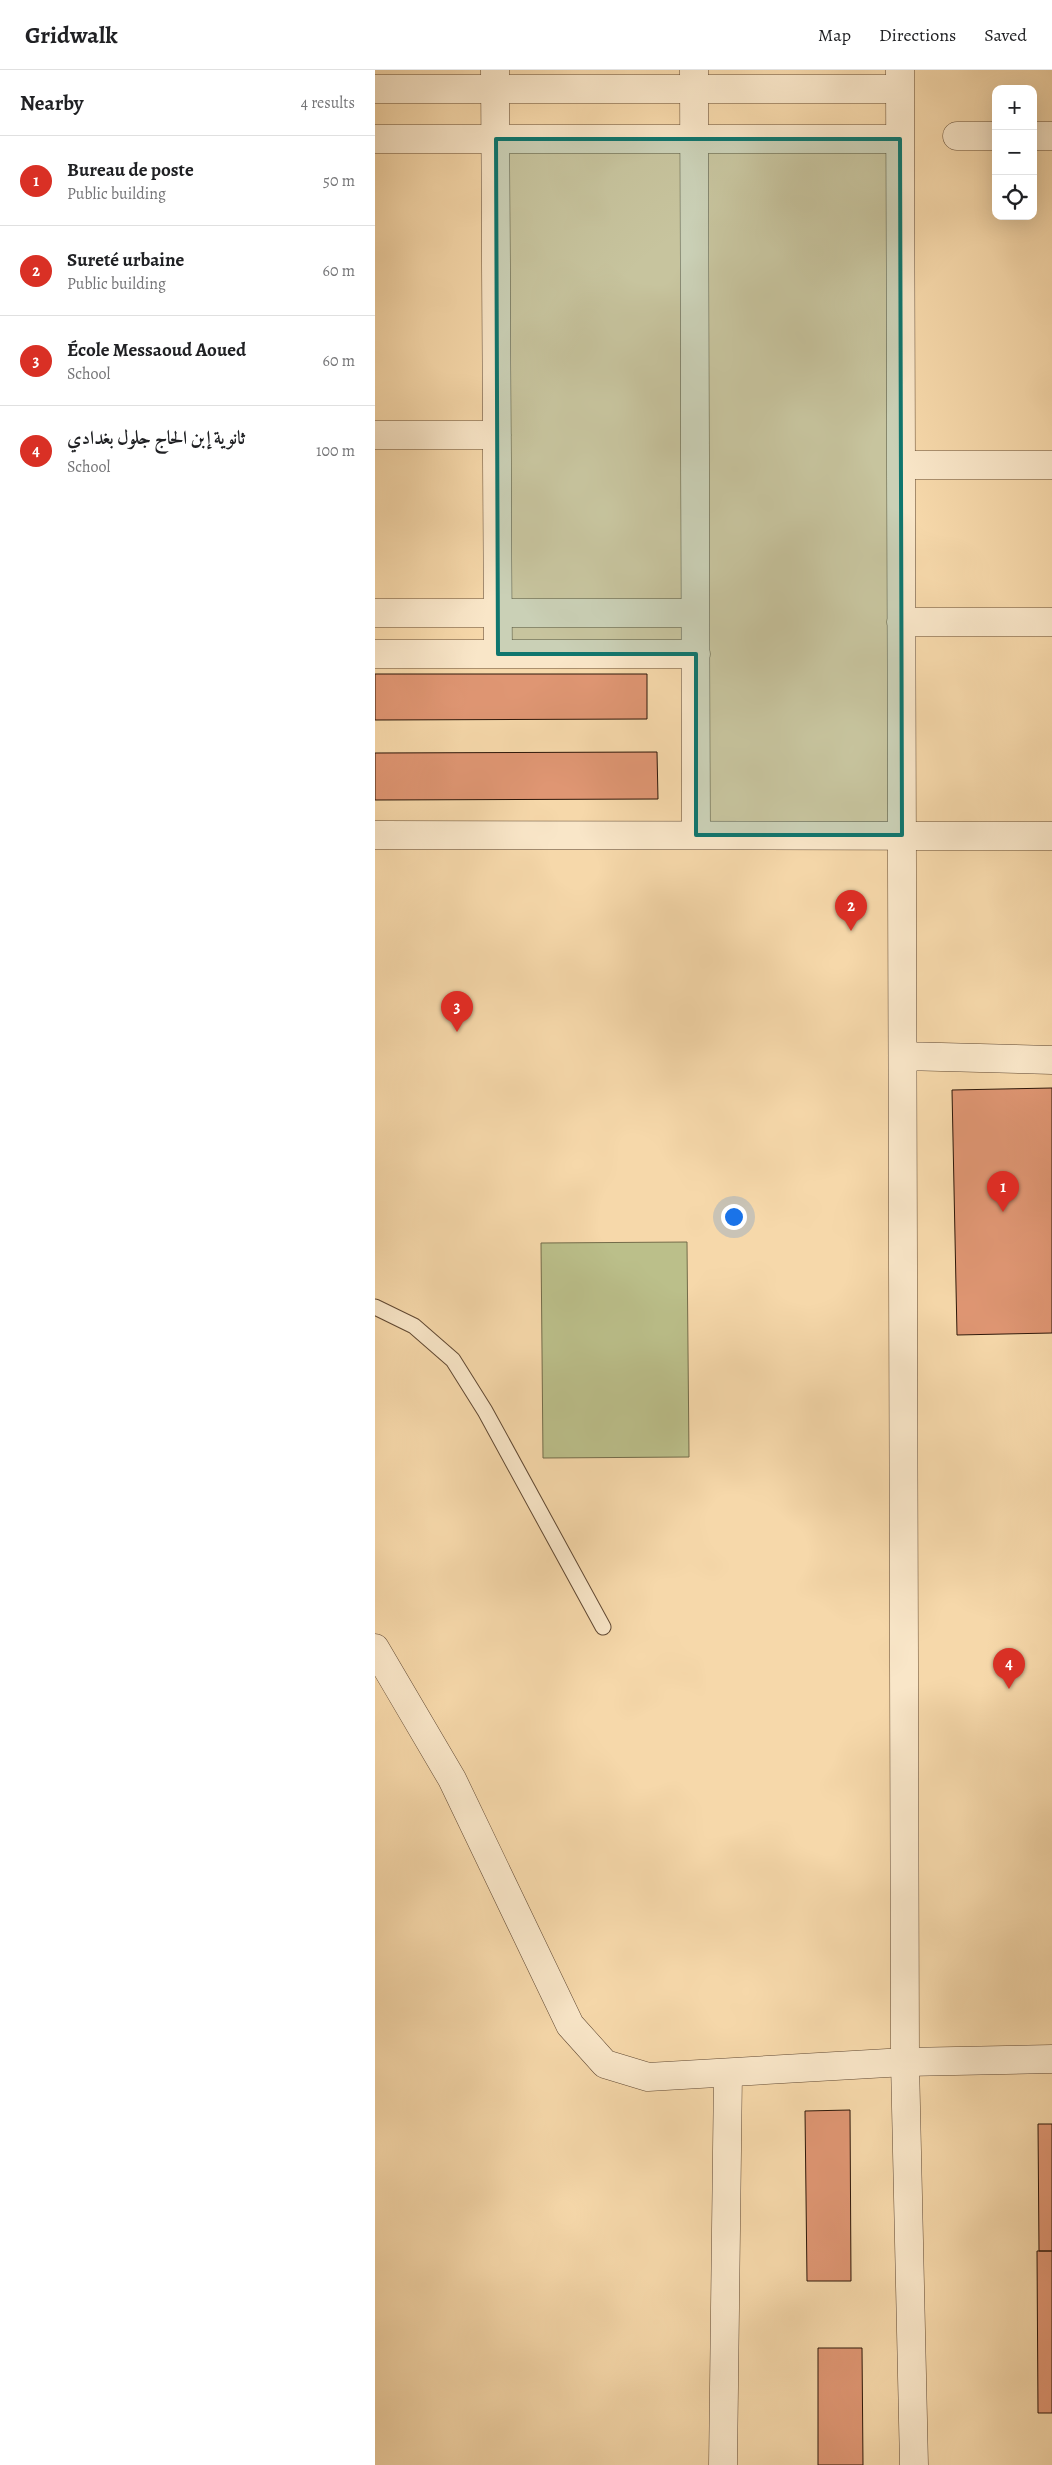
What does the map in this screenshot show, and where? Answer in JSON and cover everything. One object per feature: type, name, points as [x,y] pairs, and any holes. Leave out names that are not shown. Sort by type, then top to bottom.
[{"type":"street","points":[[495,79],[498,654]]},
{"type":"street","points":[[375,89],[495,79],[900,80],[905,2062],[914,2465]]},
{"type":"street","points":[[694,80],[696,835]]},
{"type":"street","points":[[957,136],[992,136]]},
{"type":"street","points":[[1037,136],[1052,136]]},
{"type":"street","points":[[375,139],[900,139]]},
{"type":"street","points":[[375,435],[497,435]]},
{"type":"street","points":[[901,465],[1052,465]]},
{"type":"street","points":[[375,613],[695,613]]},
{"type":"street","points":[[901,622],[1052,622]]},
{"type":"street","points":[[375,654],[695,654]]},
{"type":"street","points":[[375,835],[1052,836]]},
{"type":"street","points":[[903,1056],[1052,1060]]},
{"type":"street","points":[[375,1648],[452,1779],[570,2024],[605,2064],[648,2077],[905,2062],[1052,2059]]},
{"type":"street","points":[[723,2465],[728,2073]]},
{"type":"lane","points":[[375,1307],[414,1326],[453,1360],[485,1411],[603,1627]]},
{"type":"highlighted area","points":[[496,139],[900,139],[902,835],[696,835],[696,654],[498,654]]},
{"type":"green space","points":[[687,1242],[689,1457],[543,1458],[541,1243]]},
{"type":"building","points":[[375,674],[647,674],[647,719],[375,720]]},
{"type":"building","points":[[657,752],[658,799],[375,800],[375,753]]},
{"type":"building","points":[[1052,1088],[1052,1333],[957,1335],[952,1090]]},
{"type":"building","points":[[850,2110],[851,2281],[807,2281],[805,2111]]},
{"type":"building","points":[[1038,2124],[1052,2124],[1052,2251],[1039,2251]]},
{"type":"building","points":[[1037,2251],[1052,2251],[1052,2413],[1038,2413]]},
{"type":"building","points":[[818,2348],[862,2348],[863,2465],[818,2465]]},
{"type":"place","name":"Sureté urbaine","points":[[851,931]]},
{"type":"place","name":"École Messaoud Aoued","points":[[457,1032]]},
{"type":"place","name":"Bureau de poste","points":[[1003,1212]]},
{"type":"place","name":"ثانوية إبن الحاج جلول بغدادي","points":[[1009,1689]]}]
